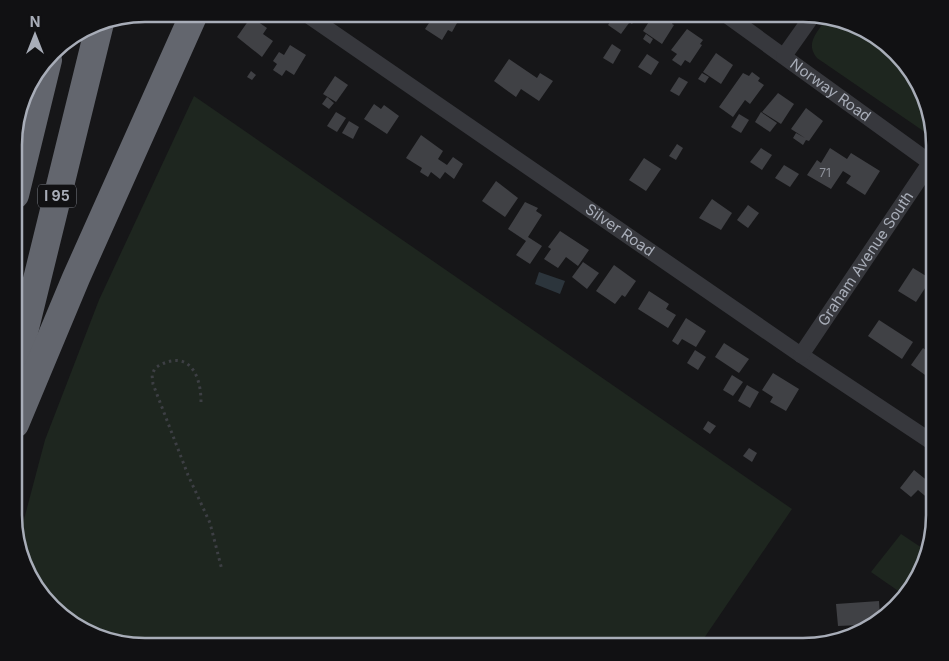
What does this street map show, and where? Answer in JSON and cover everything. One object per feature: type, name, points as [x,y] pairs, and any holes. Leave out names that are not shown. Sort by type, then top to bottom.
[{"type":"highway","points":[[23,406],[76,278],[190,22]]},
{"type":"highway","name":"I 95","points":[[23,339],[98,32]]},
{"type":"highway","name":"I 95","points":[[22,166],[44,75]]},
{"type":"street","name":"Silver Road","points":[[318,22],[801,355],[926,438]]},
{"type":"street","name":"Norway Road","points":[[737,23],[926,160]]},
{"type":"street","points":[[784,56],[808,23]]},
{"type":"street","name":"Graham Avenue South","points":[[801,355],[926,173]]},
{"type":"path","points":[[201,402],[201,390],[191,366],[186,362],[173,360],[154,368],[152,375],[153,384],[188,475],[210,523],[222,570]]},
{"type":"shaded area","points":[[822,24],[827,25],[858,35],[878,48],[901,71],[914,91],[922,114],[925,132],[817,58],[812,48],[816,34]]},
{"type":"shaded area","points":[[194,96],[792,509],[704,638],[138,638],[106,632],[77,618],[53,597],[43,584],[27,547],[23,523],[45,440],[99,300]]},
{"type":"shaded area","points":[[539,272],[565,281],[560,294],[535,284]]},
{"type":"shaded area","points":[[901,534],[922,548],[910,577],[899,592],[871,572]]},
{"type":"building","points":[[247,22],[259,22],[267,28],[263,34],[273,41],[262,57],[237,37]]},
{"type":"building","points":[[429,22],[457,23],[452,32],[448,30],[442,40],[425,29]]},
{"type":"building","points":[[609,23],[629,23],[621,34],[608,25]]},
{"type":"building","points":[[648,23],[673,23],[674,25],[662,44],[643,31]]},
{"type":"building","points":[[687,29],[703,40],[700,44],[702,45],[690,63],[685,60],[681,66],[672,60],[677,54],[671,50]]},
{"type":"building","points":[[646,34],[653,39],[650,44],[643,39]]},
{"type":"building","points":[[612,44],[621,50],[613,64],[603,58]]},
{"type":"building","points":[[290,45],[306,55],[294,75],[286,70],[282,76],[273,70],[277,64],[273,61],[279,52],[284,55]]},
{"type":"building","points":[[716,53],[733,65],[721,84],[703,72]]},
{"type":"building","points":[[647,54],[659,62],[651,75],[638,67]]},
{"type":"building","points":[[509,59],[537,78],[540,73],[553,81],[539,101],[521,89],[516,97],[494,81]]},
{"type":"building","points":[[251,71],[256,75],[252,80],[247,77]]},
{"type":"building","points":[[752,72],[760,78],[758,81],[764,85],[750,104],[745,100],[733,117],[719,107],[743,73],[749,76]]},
{"type":"building","points":[[702,73],[709,77],[705,83],[698,79]]},
{"type":"building","points":[[335,76],[348,85],[336,102],[323,94]]},
{"type":"building","points":[[679,77],[688,82],[679,96],[670,91]]},
{"type":"building","points":[[778,93],[794,104],[781,124],[762,112]]},
{"type":"building","points":[[327,97],[334,103],[329,109],[322,104]]},
{"type":"building","points":[[374,104],[381,109],[384,105],[399,116],[387,134],[364,119]]},
{"type":"building","points":[[806,108],[823,121],[809,141],[806,140],[803,145],[793,138],[796,133],[805,138],[791,129]]},
{"type":"building","points":[[336,112],[346,118],[337,132],[327,126]]},
{"type":"building","points":[[761,112],[777,123],[770,132],[755,122]]},
{"type":"building","points":[[739,114],[749,120],[741,133],[731,127]]},
{"type":"building","points":[[349,121],[359,127],[353,139],[342,133]]},
{"type":"building","points":[[421,135],[443,151],[438,159],[447,165],[453,157],[463,164],[454,179],[445,172],[440,179],[431,172],[428,177],[420,172],[422,168],[406,158]]},
{"type":"building","points":[[677,144],[683,148],[676,160],[669,156]]},
{"type":"building","points":[[761,148],[772,155],[762,170],[750,162]]},
{"type":"building","points":[[830,148],[847,159],[851,153],[880,171],[865,195],[846,183],[851,176],[843,171],[831,189],[807,175],[817,160],[821,163]]},
{"type":"building","points":[[644,158],[661,169],[646,191],[629,180]]},
{"type":"building","points":[[784,165],[799,174],[790,187],[775,178]]},
{"type":"building","points":[[496,181],[518,198],[505,217],[482,201]]},
{"type":"building","points":[[712,199],[732,213],[721,230],[699,218]]},
{"type":"building","points":[[525,202],[538,208],[536,211],[542,215],[528,237],[542,246],[530,264],[516,255],[526,241],[508,229]]},
{"type":"building","points":[[748,205],[759,213],[748,228],[737,220]]},
{"type":"building","points":[[560,231],[589,250],[578,266],[566,257],[558,268],[544,259],[551,249],[548,247]]},
{"type":"building","points":[[583,262],[599,273],[587,289],[572,277]]},
{"type":"building","points":[[614,265],[636,281],[625,297],[622,295],[615,304],[596,291]]},
{"type":"building","points":[[913,268],[926,276],[926,287],[916,302],[898,291]]},
{"type":"building","points":[[649,291],[669,304],[666,309],[676,315],[668,328],[638,309]]},
{"type":"building","points":[[686,318],[706,331],[696,347],[682,339],[678,345],[672,341]]},
{"type":"building","points":[[879,320],[913,342],[902,359],[868,336]]},
{"type":"building","points":[[724,343],[749,359],[739,373],[715,357]]},
{"type":"building","points":[[923,348],[926,350],[926,376],[911,365]]},
{"type":"building","points":[[695,350],[706,357],[698,370],[687,363]]},
{"type":"building","points":[[773,373],[799,389],[786,411],[770,402],[773,397],[762,390]]},
{"type":"building","points":[[732,375],[743,382],[733,396],[723,390]]},
{"type":"building","points":[[747,385],[759,392],[750,408],[738,401]]},
{"type":"building","points":[[708,421],[716,426],[710,434],[703,429]]},
{"type":"building","points":[[749,448],[757,453],[752,462],[743,456]]},
{"type":"building","points":[[914,470],[926,480],[926,497],[918,490],[911,497],[900,488]]},
{"type":"building","points":[[879,601],[880,612],[860,625],[838,626],[836,604]]}]
